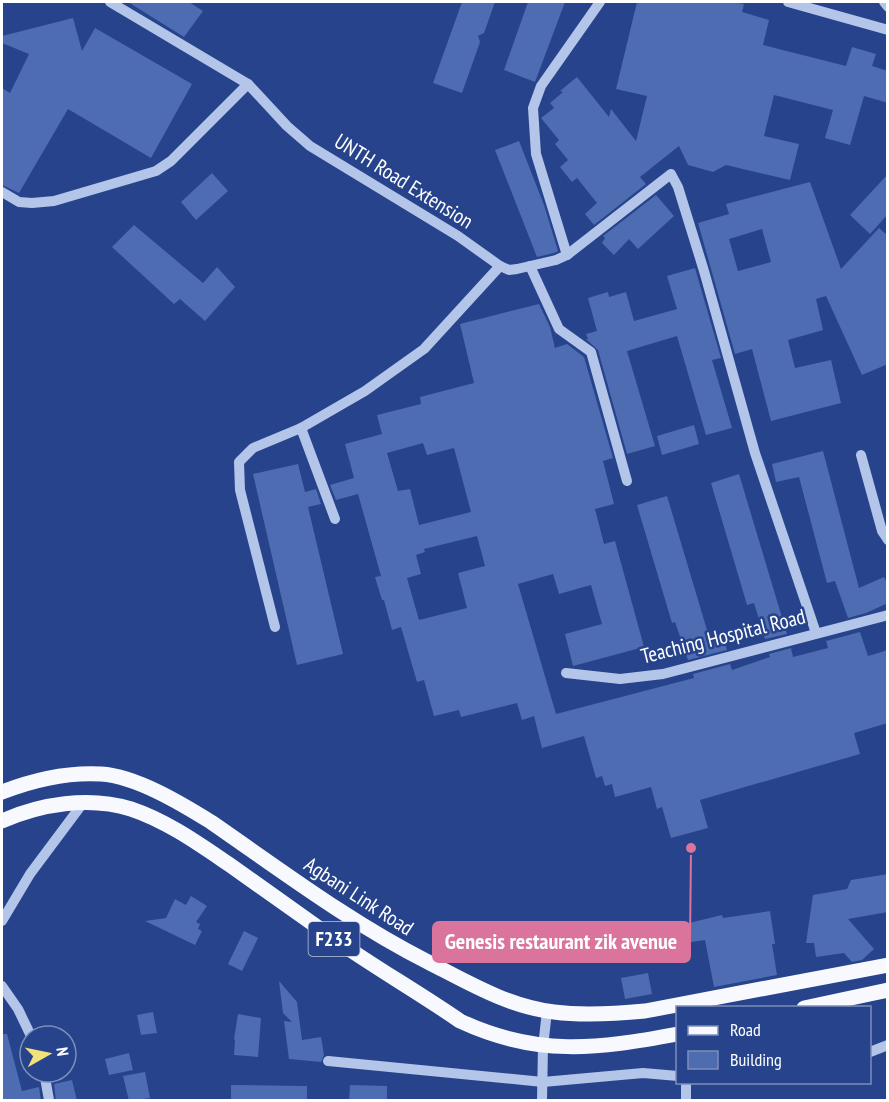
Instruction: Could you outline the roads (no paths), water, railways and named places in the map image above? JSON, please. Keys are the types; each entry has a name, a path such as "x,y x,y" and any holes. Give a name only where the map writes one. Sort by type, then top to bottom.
{"main road":[{"name":"Agbani Link Road","path":"2,792 21,785 69,775 103,774 151,789 211,822 360,925 399,949 494,997 547,1011 604,1015 645,1011 888,965"},
{"name":"F233","path":"2,821 36,808 64,803 130,809 172,828 212,852 365,961 460,1021 516,1042 543,1047 622,1044 676,1034"},
{"path":"813,1006 888,990"}],"street":[{"name":"UNTH Road Extension","path":"110,2 248,84 287,126 310,146 459,236 500,266"},
{"path":"567,255 536,154 533,108 546,77 600,2"},
{"path":"788,2 888,30"},
{"path":"884,2 888,7"},
{"path":"2,192 20,202 54,201 156,171 171,161 248,84"},
{"path":"275,627 240,490 239,462 253,448 301,428 365,391 424,349 500,266 509,270 556,260 567,255 671,174 678,187 704,271 755,453 816,633"},
{"path":"530,266 559,329 591,352 627,481"},
{"path":"301,428 335,519"},
{"path":"861,455 882,531 888,540"},
{"name":"Teaching Hospital Road","path":"566,673 620,679 663,674 888,615"},
{"path":"2,921 30,874 83,803"},
{"path":"2,986 25,1024"},
{"path":"542,1101 543,1047 547,1011"},
{"path":"871,1052 888,1045"},
{"path":"328,1061 543,1082 643,1073 676,1076"},
{"path":"46,1084 49,1101"},
{"path":"686,1084 686,1101"}],"place":[{"name":"Genesis restaurant zik avenue","path":"691,848"}]}
